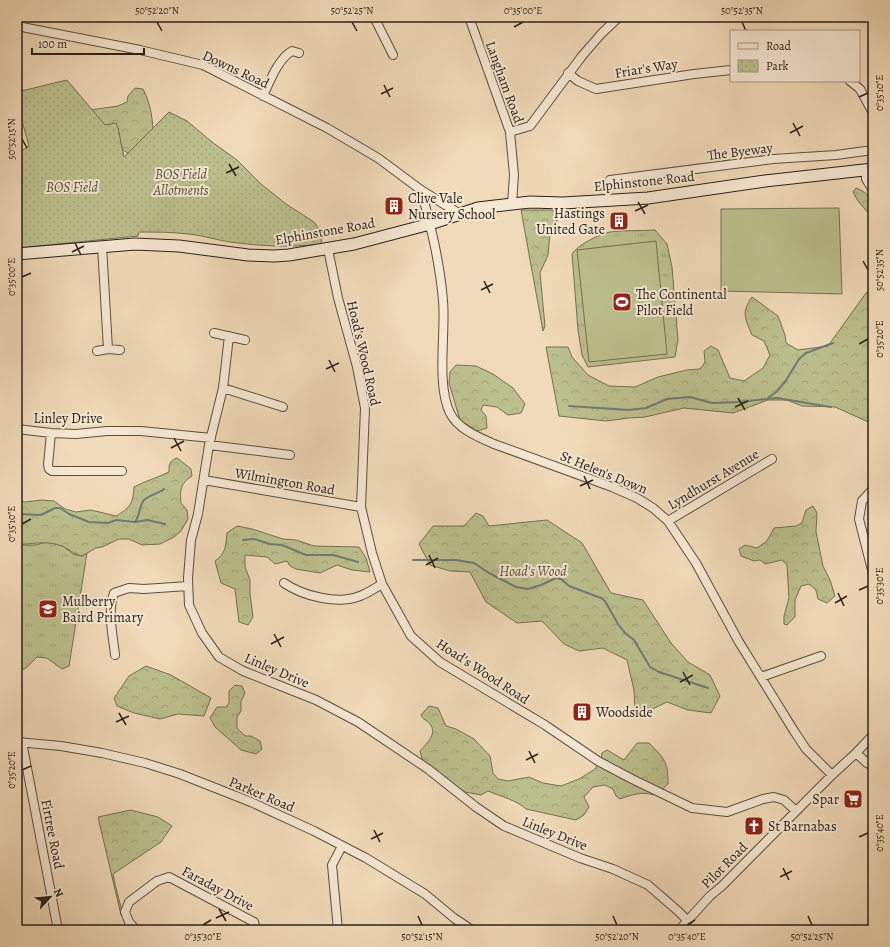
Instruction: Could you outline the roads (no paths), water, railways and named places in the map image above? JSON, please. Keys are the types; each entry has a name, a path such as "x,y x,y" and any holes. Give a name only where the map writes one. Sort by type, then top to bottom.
{"street":[{"path":"374,17 392,55"},
{"name":"Langham Road","path":"469,17 510,132 514,175 512,204"},
{"path":"510,132 530,126 568,73 616,18"},
{"name":"Downs Road","path":"17,26 140,50 203,65 327,128 378,158 421,190 460,214"},
{"path":"263,96 271,78 286,55 292,51 299,53"},
{"name":"Friar's Way","path":"568,73 578,81 596,89 730,70"},
{"path":"851,82 860,89 873,113"},
{"name":"The Byeway","path":"610,180 773,160 836,155 873,150"},
{"path":"869,169 866,179 873,190"},
{"name":"Elphinstone Road","path":"17,254 102,246 159,244 248,256 274,256 328,249 430,224 478,208 530,202 563,203 648,198 765,181 869,169"},
{"path":"421,190 430,224"},
{"name":"St Helen's Down","path":"430,224 440,270 444,302 443,369 446,398 450,413 459,424 475,436 612,487 637,498 653,508 668,521 696,563 739,642 794,731 806,749 832,774"},
{"path":"102,246 108,349"},
{"name":"Hoad's Wood Road","path":"328,249 338,298 365,408 361,507 372,553 382,584 411,636 440,662 545,725 598,761 692,808 727,812 763,799 774,797 784,800 796,811"},
{"path":"214,333 246,340"},
{"path":"229,336 223,388 210,442 290,455"},
{"path":"97,351 108,349 120,350"},
{"path":"223,388 284,407"},
{"name":"Linley Drive","path":"17,429 76,434 107,431 141,431 210,442 198,514 191,540 188,586 189,605 192,612 202,633 219,657 243,671 316,700 358,722 428,769 476,807 504,826 580,858 613,869 648,885 687,920"},
{"path":"52,433 48,465 49,469 52,471 122,471"},
{"name":"Lyndhurst Avenue","path":"668,521 772,459"},
{"name":"Wilmington Road","path":"204,480 361,507"},
{"path":"873,489 862,501 859,519 873,574"},
{"path":"284,583 295,591 339,600 360,596 382,584"},
{"path":"115,655 111,612 111,602 114,593 129,588 144,589 188,586"},
{"path":"761,677 821,656"},
{"name":"Pilot Road","path":"679,930 687,920 832,774 856,753 873,735"},
{"name":"Parker Road","path":"20,742 61,746 102,753 145,763 180,774 281,815 366,858 425,894 454,918 472,930"},
{"name":"Firtree Road","path":"20,742 58,930"},
{"path":"856,753 867,763 873,766"},
{"path":"338,930 332,865 342,846"},
{"name":"Faraday Drive","path":"136,930 129,922 125,912 129,902 157,881 169,877 254,922 256,930"}],"waterway":[{"path":"768,398 785,382 799,359 806,353 833,343"},
{"path":"569,406 629,410 646,408 667,399 690,397 712,403 777,398 831,407"},
{"path":"135,522 144,500 164,489"},
{"path":"17,514 41,515 55,508 60,508 69,514 89,522 108,523 116,520 135,522 147,520 165,524"},
{"path":"243,540 254,539 270,544 282,545 306,555 333,555 358,562"},
{"path":"413,560 456,560 474,563 489,573 516,587 528,589 556,578 561,579 569,586 601,598 605,601 618,624 625,633 634,640 650,667 659,672 708,688"}],"place":[{"name":"Clive Vale Nursery School","path":"394,206"},
{"name":"Hastings United Gate","path":"619,221"},
{"name":"The Continental Pilot Field","path":"622,302"},
{"name":"Mulberry Baird Primary","path":"48,609"},
{"name":"Woodside","path":"582,712"},
{"name":"Spar","path":"853,799"},
{"name":"St Barnabas","path":"754,826"}],"park label":[{"name":"BOS Field Allotments","path":"181,182"},
{"name":"BOS Field","path":"72,187"},
{"name":"Hoad's Wood","path":"533,571"}]}
